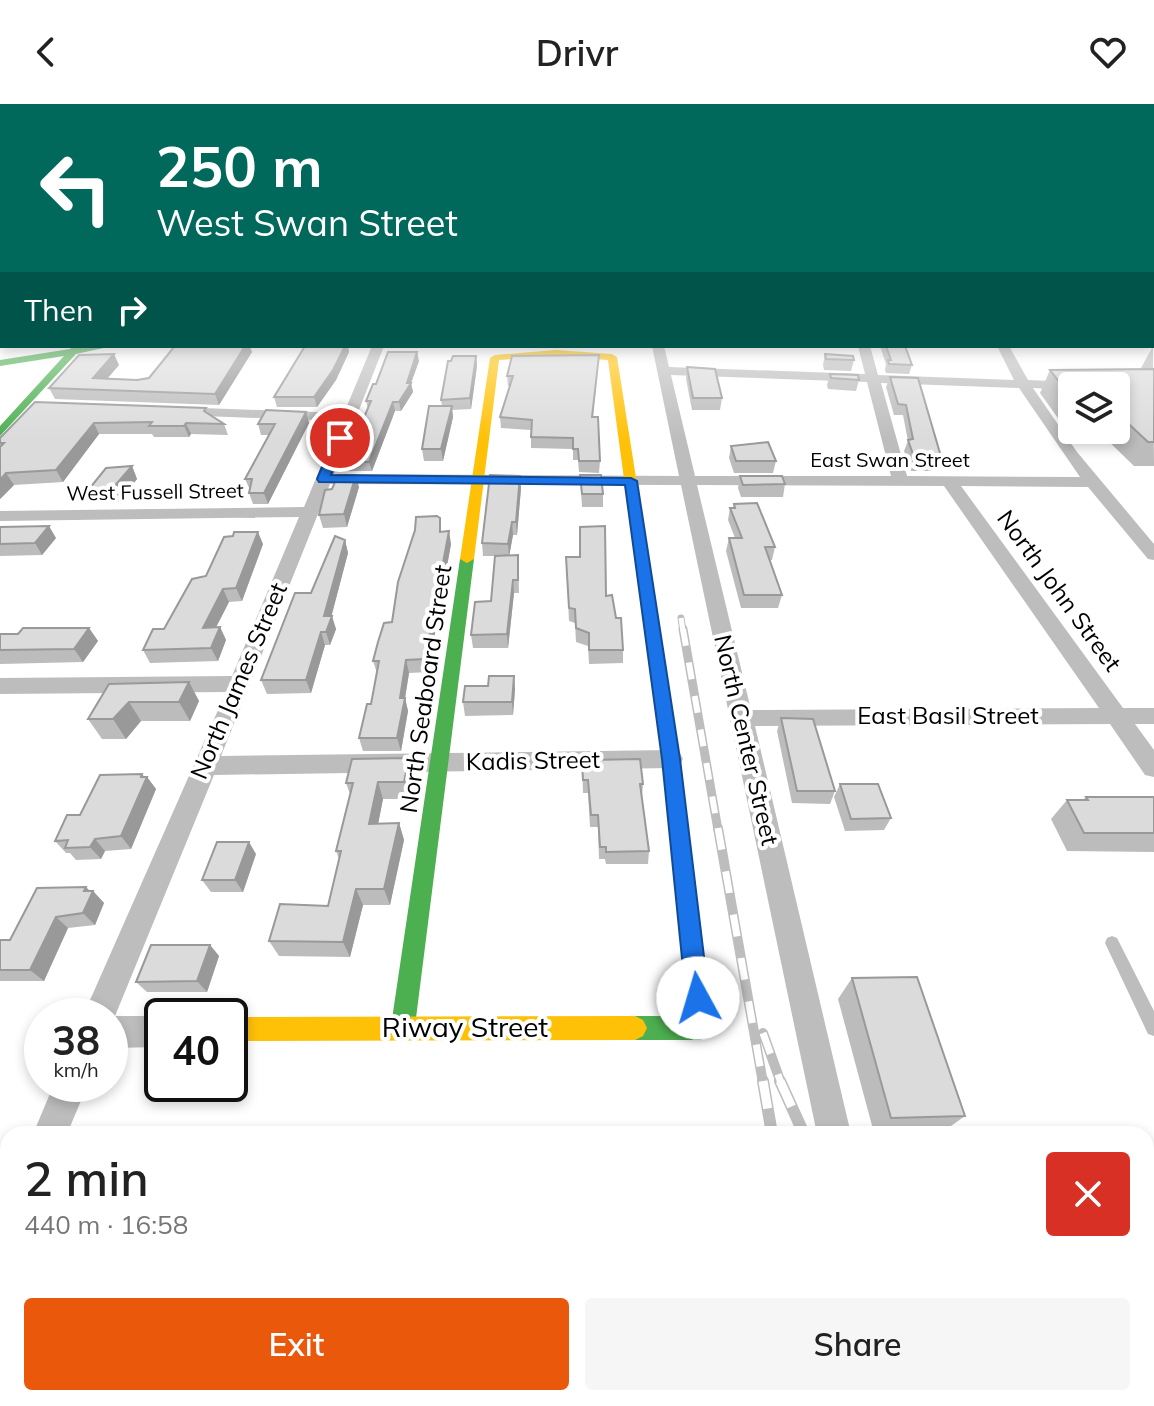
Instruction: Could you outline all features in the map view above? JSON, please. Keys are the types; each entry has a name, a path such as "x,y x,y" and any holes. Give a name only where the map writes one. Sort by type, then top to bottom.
{"main road":[{"path":"4,424 34,406 77,348"},
{"path":"0,353 84,348"},
{"path":"0,363 48,350"},
{"name":"North Seaboard Street","path":"403,1026 495,358 556,353 612,357 631,481"},
{"path":"631,481 671,759"},
{"name":"Riway Street","path":"248,1029 403,1026 701,1028 671,759"}],"street":[{"name":"North James Street","path":"106,998 240,684 377,348"},
{"name":"North Center Street","path":"658,348 832,1126"},
{"path":"865,348 901,483"},
{"path":"1004,348 1022,386 1091,482 1154,555"},
{"path":"663,371 1058,386"},
{"path":"164,410 348,417"},
{"name":"East Swan Street","path":"323,479 1091,482"},
{"name":"North John Street","path":"950,483 1154,768"},
{"name":"West Fussell Street","path":"0,516 310,512"},
{"path":"0,686 240,684"},
{"name":"East Basil Street","path":"741,718 1154,716"},
{"name":"Kadis Street","path":"203,766 671,759"},
{"path":"53,1126 63,1102"}],"lane":[{"path":"1112,943 1154,1028"}],"building":[{"path":"173,348 244,348 215,394 49,388 79,355 114,354 93,378 149,378"},
{"path":"304,348 344,348 314,397 274,397"},
{"path":"887,348 906,348 912,365 889,364 888,360 891,360"},
{"path":"388,352 417,352 407,383 411,383 399,402 393,402 369,462 345,462 371,401 366,401"},
{"path":"825,354 853,356 854,360 826,359"},
{"path":"599,355 592,417 598,417 600,461 579,461 578,449 573,449 573,438 531,437 532,420 500,417 513,376 507,376 512,356"},
{"path":"453,356 476,356 470,398 441,400 448,361"},
{"path":"687,367 715,369 722,398 693,398"},
{"path":"1154,369 1154,442 1148,442 1130,425 1130,372 1058,372 1058,380 1050,370"},
{"path":"830,374 858,375 859,380 831,378"},
{"path":"890,377 918,378 942,460 915,460 908,440 913,439 906,405 898,404"},
{"path":"35,402 206,408 204,411 224,424 149,426 152,422 94,423 56,470 6,473 0,480 0,447 4,443 0,443 0,438"},
{"path":"429,406 452,406 441,449 422,449"},
{"path":"266,410 306,412 264,493 249,493 252,479 245,479 275,424 258,424"},
{"path":"768,442 776,461 736,461 731,446"},
{"path":"132,466 112,489 89,489 106,468"},
{"path":"338,475 356,475 344,514 319,515 325,490 332,489"},
{"path":"490,475 520,476 516,522 512,522 508,544 482,543"},
{"path":"580,475 601,475 603,494 582,494"},
{"path":"740,476 782,476 785,484 743,485"},
{"path":"757,503 775,547 765,547 782,595 744,595 729,538 742,538 730,508 735,508 734,504"},
{"path":"416,517 440,518 440,532 449,531 425,659 406,660 400,698 405,698 397,738 359,738 367,704 371,704 379,661 373,661 384,623 392,622 398,582 415,530"},
{"path":"49,526 35,543 0,544 0,527"},
{"path":"605,526 606,596 612,595 616,618 621,618 623,650 589,650 589,633 576,628 575,609 569,608 566,557 580,557 580,527"},
{"path":"234,532 258,532 236,588 223,589 203,628 220,627 211,648 143,650 153,629 164,629 192,579 206,576 224,537 233,536"},
{"path":"335,536 345,540 324,616 332,616 326,632 321,632 306,680 261,680 295,593 311,593"},
{"path":"518,555 518,580 513,580 507,634 471,635 475,602 491,601 495,556"},
{"path":"23,628 89,628 74,649 0,650 0,634 18,634"},
{"path":"489,676 514,676 512,702 463,702 465,686 488,686"},
{"path":"189,682 179,702 129,702 113,719 88,719 109,684"},
{"path":"781,718 813,719 835,791 797,791"},
{"path":"409,758 404,782 378,782 369,824 399,823 384,889 356,889 343,942 269,941 280,904 328,906 341,851 336,851 353,783 346,783 352,759"},
{"path":"640,759 643,784 640,784 649,851 606,852 606,847 600,847 598,815 591,815 588,780 583,780 582,763"},
{"path":"142,774 141,777 147,777 121,836 95,839 90,847 65,848 68,840 55,841 67,815 80,815 100,775"},
{"path":"840,784 878,784 891,818 851,819"},
{"path":"1086,797 1154,797 1154,833 1084,833 1067,800 1088,800"},
{"path":"217,842 249,842 235,880 202,880"},
{"path":"86,887 84,891 93,891 83,913 56,917 30,970 0,970 0,940 10,940 37,888"},
{"path":"151,945 210,945 197,981 136,982"},
{"path":"917,977 965,1116 891,1118 852,978"}],"railway":[{"path":"681,618 683,631"},
{"path":"683,629 718,830"},
{"path":"718,828 763,1083"},
{"path":"763,1033 781,1083"},
{"path":"763,1081 771,1126"},
{"path":"780,1081 800,1126"}],"traffic: fast":[{"path":"0,433 76,348"},
{"path":"0,363 95,348"},
{"path":"403,1026 467,559"},
{"path":"635,1028 701,1028 671,759 642,561"}],"traffic: slow":[{"path":"467,559 495,358 556,353 612,357 642,561"},
{"path":"248,1029 635,1028"}],"route":[{"path":"340,438 323,479 631,481 671,759 698,998"}]}
